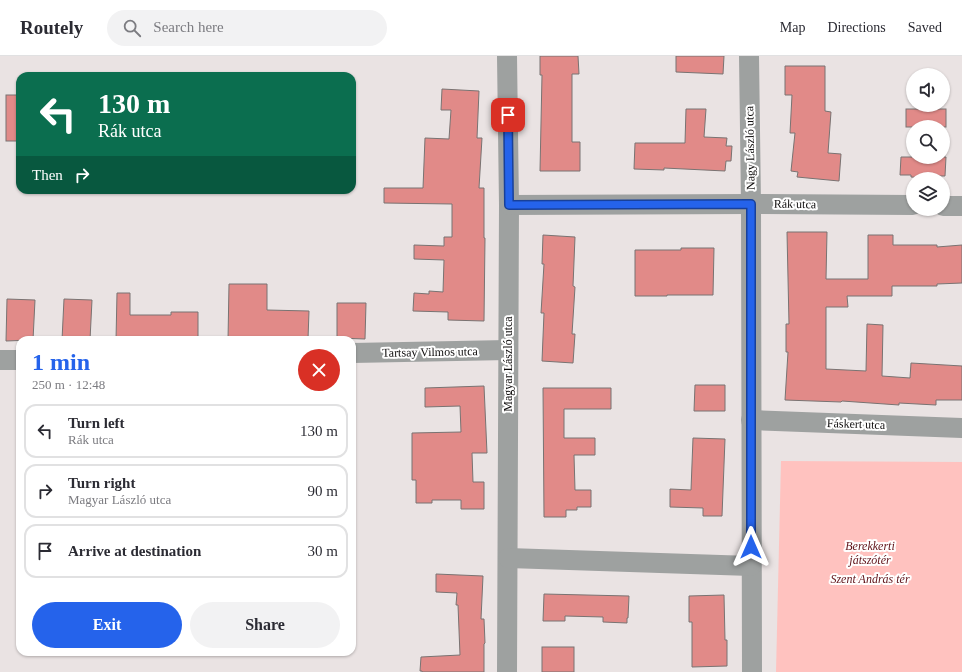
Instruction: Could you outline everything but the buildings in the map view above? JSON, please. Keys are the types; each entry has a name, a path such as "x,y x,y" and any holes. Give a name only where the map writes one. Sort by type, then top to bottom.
{"street":[{"name":"Magyar László utca","path":"507,56 509,205 508,672"},
{"name":"Nagy László utca","path":"749,56 751,204 752,672"},
{"name":"Rák utca","path":"509,205 751,204 906,206"},
{"path":"950,206 962,206"},
{"name":"Tartsay Vilmos utca","path":"356,353 508,350"},
{"path":"0,360 16,360"},
{"name":"Fáskert utca","path":"751,420 962,428"},
{"path":"508,558 751,566"}],"green space":[{"name":"Berekkerti játszótér","path":"781,461 962,462 962,672 776,672"}],"route":[{"path":"508,115 509,205 751,204 751,547"}],"park label":[{"name":"Szent András tér","path":"870,579"}]}
